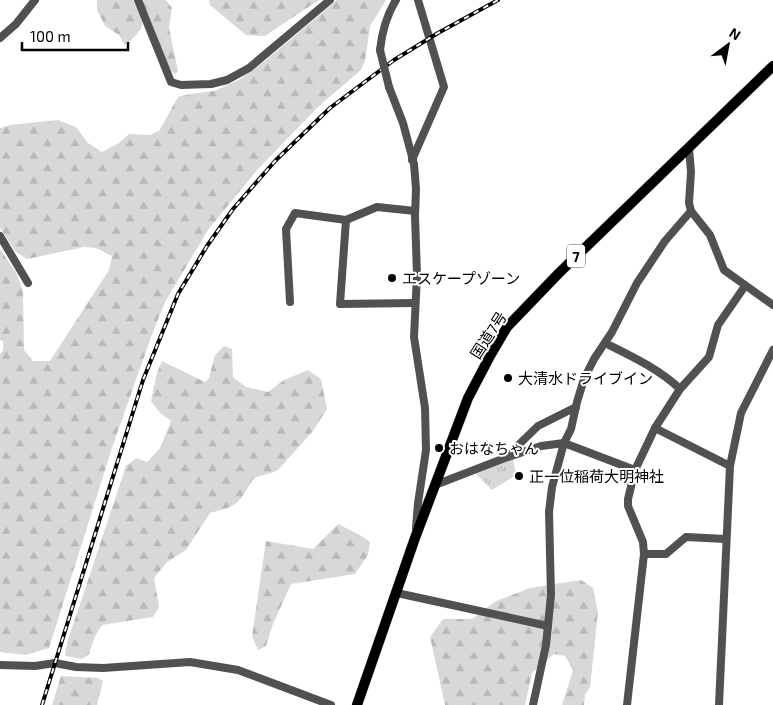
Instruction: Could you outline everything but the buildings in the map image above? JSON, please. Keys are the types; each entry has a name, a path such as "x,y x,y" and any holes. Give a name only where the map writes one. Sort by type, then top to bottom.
{"highway":[{"name":"国道7号","path":"357,705 415,538 468,398 508,327 559,273 773,66"}],"street":[{"path":"0,38 16,24 35,0"},
{"path":"138,0 171,82 181,85 210,84 227,80 248,68 330,0"},
{"path":"396,0 387,18 380,50 389,87 403,123 412,160 416,189 417,275 414,337 425,408 426,450 415,538"},
{"path":"412,160 444,87 418,0"},
{"path":"762,77 773,78"},
{"path":"689,148 691,172 689,203 691,211 710,235 724,270 773,305"},
{"path":"290,302 286,229 295,213 346,220 376,207 415,211"},
{"path":"533,705 546,645 551,595 549,512 552,486 564,443 571,429 584,379 637,283 665,241 691,211"},
{"path":"346,220 340,304 415,303"},
{"path":"0,236 28,283"},
{"path":"627,705 644,554 643,542 628,506 635,470 655,428 680,389 709,357 718,325 745,286"},
{"path":"605,343 671,380 680,389"},
{"path":"720,705 730,466 742,412 773,350"},
{"path":"505,458 538,426 576,407"},
{"path":"655,428 730,466"},
{"path":"435,485 541,446 564,443 635,470"},
{"path":"644,554 666,554 686,537 726,539"},
{"path":"397,592 548,626"},
{"path":"0,665 36,666 55,663 76,667 103,668 190,662 238,670 330,705"}],"green space":[{"path":"97,0 133,0 141,15 142,25 137,34 125,45 119,35 105,26 97,10"},
{"path":"140,0 166,0 172,8 169,28 178,71 176,74 169,70"},
{"path":"209,0 319,0 265,36 246,35 210,5"},
{"path":"337,0 386,0 370,26 365,61 361,70 319,106 257,170 208,230 165,302 151,337 111,451 49,648 26,655 0,652 0,354 3,350 3,341 0,340 0,249 16,272 23,291 24,350 33,361 50,361 109,270 112,256 96,248 84,247 27,259 16,252 0,228 0,128 10,125 58,120 76,127 88,143 102,152 119,143 129,134 150,135 159,131 178,97 214,91 239,80 265,61"},
{"path":"224,346 232,349 233,377 246,387 268,392 284,380 308,370 321,379 327,409 313,431 277,471 254,478 237,502 228,508 210,513 186,550 167,562 154,578 159,607 153,617 102,625 95,636 89,654 82,659 65,656 67,643 126,466 136,458 147,462 160,448 171,421 160,413 151,401 157,373 162,361 205,382 209,378 215,355"},
{"path":"513,459 516,475 492,490 476,474"},
{"path":"338,524 370,542 368,555 355,574 291,584 273,624 266,646 258,650 252,636 266,541 313,549"},
{"path":"581,580 593,588 598,612 590,687 585,695 584,705 562,705 573,670 565,656 554,654 532,673 525,705 445,705 430,637 443,619 472,619 496,601 530,588"},
{"path":"61,676 98,678 103,681 97,705 52,705"}],"railway":[{"path":"42,705 143,380 178,294 207,246 233,209 276,160 330,108 394,60 498,0"}],"place":[{"name":"エスケープゾーン","path":"392,278"},
{"name":"大清水ドライブイン","path":"508,378"},
{"name":"おはなちゃん","path":"439,448"},
{"name":"正一位稲荷大明神社","path":"519,476"}]}
